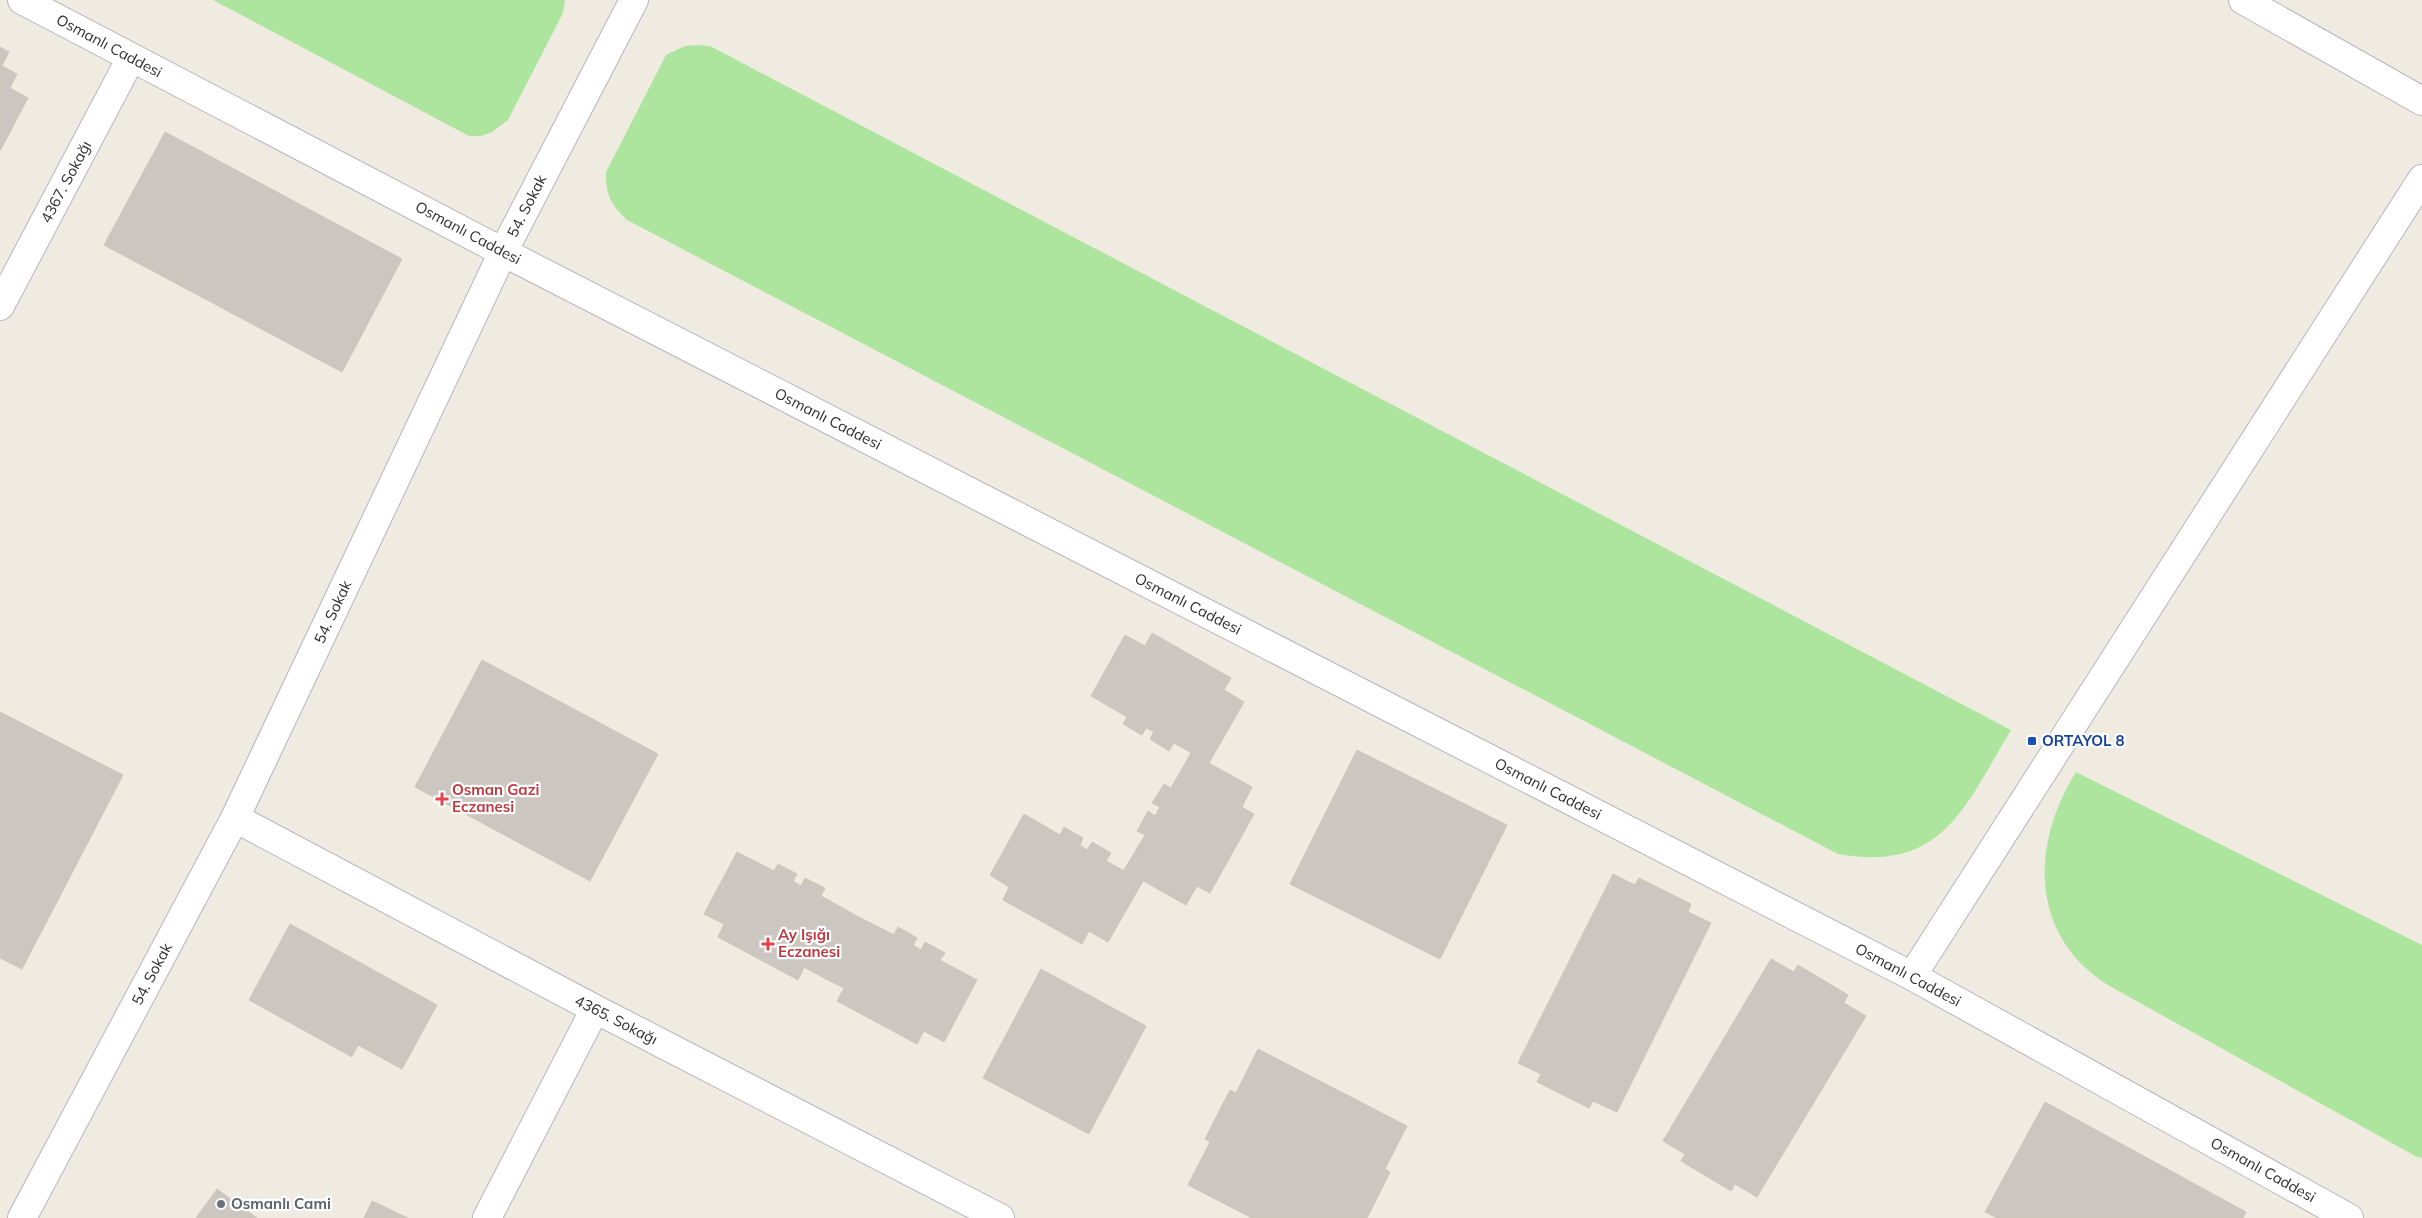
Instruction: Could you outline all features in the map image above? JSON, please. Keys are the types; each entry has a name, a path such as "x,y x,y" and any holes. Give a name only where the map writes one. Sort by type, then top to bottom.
{"street":[{"name":"Osmanlı Caddesi","path":"22,0 503,252 1912,976 2349,1218"},
{"name":"54. Sokak","path":"22,1218 235,818 503,252 634,0"},
{"path":"2243,0 2422,101"},
{"name":"4367. Sokağı","path":"0,306 132,58"},
{"path":"1912,976 2422,179"},
{"name":"4365. Sokağı","path":"235,818 595,1009 1000,1218"},
{"path":"487,1218 595,1009"}],"green space":[{"path":"213,0 565,0 563,13 508,120 492,132 481,136 469,136"},
{"path":"685,46 710,46 2011,730 1964,808 1947,828 1927,843 1903,853 1874,857 1838,854 627,220 610,199 606,172 666,55"},
{"path":"2076,772 2422,945 2422,1158 2417,1157 2113,988 2086,968 2066,945 2052,918 2046,890 2045,861 2050,831 2061,801"}],"building":[{"path":"0,47 9,52 2,66 17,74 10,88 28,98 0,151"},
{"path":"165,132 402,259 342,372 104,245"},
{"path":"1152,633 1231,678 1224,690 1244,702 1209,763 1174,743 1169,751 1150,739 1154,732 1146,728 1142,735 1123,724 1127,717 1091,696 1125,635 1145,646"},
{"path":"482,660 658,754 590,881 415,787"},
{"path":"0,712 123,775 22,969 0,958"},
{"path":"1357,750 1507,825 1440,959 1290,884"},
{"path":"1191,753 1252,787 1242,807 1254,814 1210,893 1197,886 1186,905 1124,870 1145,835 1137,831 1148,811 1155,816 1160,807 1152,803 1164,784 1171,788"},
{"path":"1024,814 1060,835 1064,827 1083,838 1080,845 1087,850 1092,842 1111,853 1106,861 1143,881 1108,942 1089,931 1082,944 1003,900 1009,887 990,875"},
{"path":"737,852 774,871 778,864 797,874 793,881 801,886 805,878 825,888 821,896 857,916 824,978 804,967 798,980 718,937 724,924 704,914"},
{"path":"1613,874 1635,885 1639,878 1691,904 1688,912 1711,923 1617,1112 1593,1101 1589,1108 1537,1082 1541,1074 1518,1063"},
{"path":"857,916 894,935 898,927 917,938 913,945 921,950 925,942 945,953 940,960 977,980 944,1042 924,1031 917,1044 837,1001 844,988 824,978"},
{"path":"290,924 437,1005 402,1069 358,1045 352,1057 249,1000"},
{"path":"1771,959 1794,972 1798,965 1848,995 1844,1003 1866,1016 1757,1197 1735,1184 1731,1191 1681,1161 1685,1154 1663,1141"},
{"path":"1041,969 1146,1026 1089,1134 983,1078"},
{"path":"1258,1049 1407,1126 1385,1169 1390,1172 1367,1218 1252,1218 1188,1185 1210,1142 1205,1139 1230,1090 1236,1093"},
{"path":"2045,1102 2246,1212 2243,1218 1997,1218 1985,1212"},
{"name":"Osmanlı Cami","path":"217,1189 257,1218 196,1218"},
{"path":"372,1201 408,1218 364,1218"}],"place":[{"name":"ORTAYOL 8","path":"2032,741"},
{"name":"Osman Gazi Eczanesi","path":"442,799"},
{"name":"Ay Işığı Eczanesi","path":"768,944"},
{"name":"Osmanlı Cami","path":"221,1204"}]}
